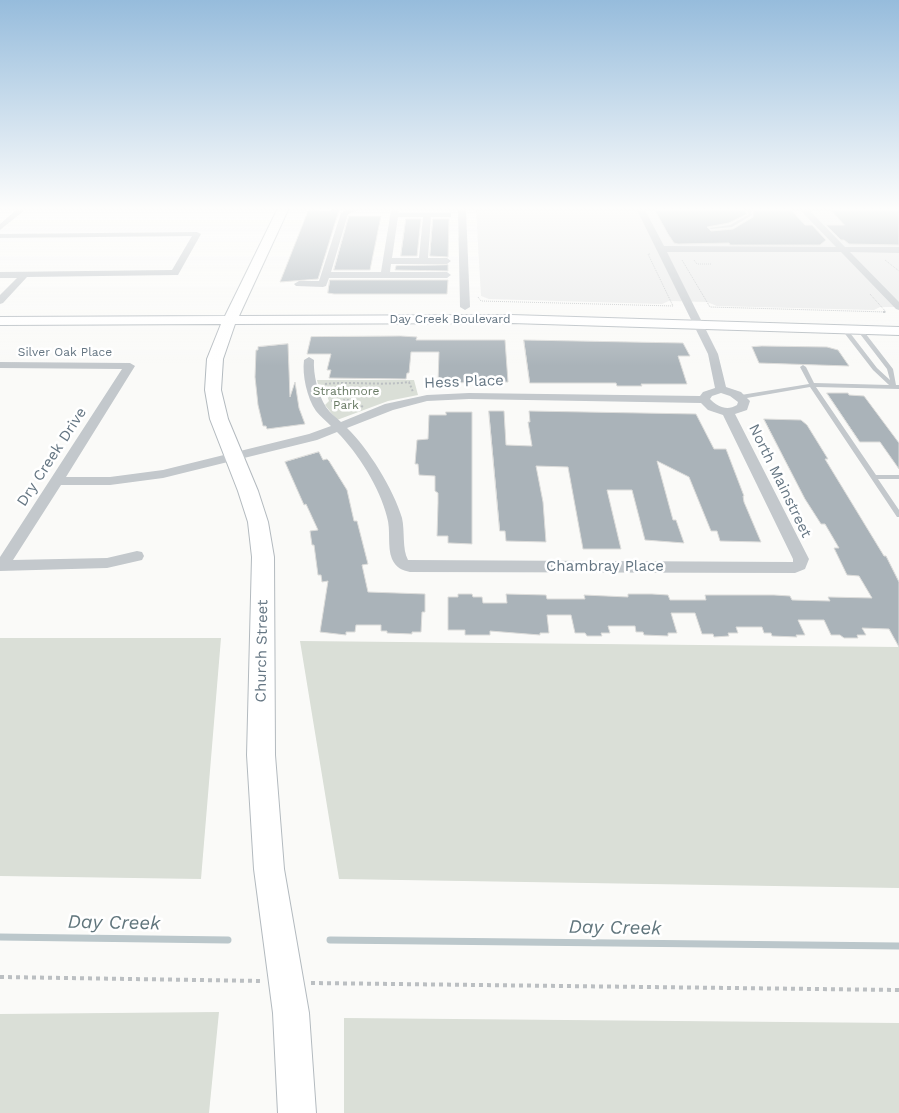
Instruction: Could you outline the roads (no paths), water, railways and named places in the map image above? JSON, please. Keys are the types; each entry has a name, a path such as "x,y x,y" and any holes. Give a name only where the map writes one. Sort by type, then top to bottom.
{"main road":[{"name":"Church Street","path":"259,262 218,348 213,380 217,410 258,522 263,557 261,755 269,869 291,1013 297,1113"},
{"name":"Day Creek Boulevard","path":"0,321 465,306 899,331"},
{"name":"Day Creek Boulevard","path":"0,310 511,319 899,318"},
{"path":"857,330 899,326"}],"street":[{"path":"0,275 175,273 181,262"},
{"path":"299,284 323,284 330,262"},
{"path":"386,274 388,262"},
{"path":"464,262 465,306"},
{"path":"668,262 697,319 716,363 720,390"},
{"path":"855,262 899,307"},
{"path":"0,301 24,275"},
{"path":"326,275 447,275"},
{"path":"309,360 309,374 319,404 329,418 340,428"},
{"name":"Silver Oak Place","path":"0,366 130,366"},
{"name":"Dry Creek Drive","path":"1,566 130,366"},
{"path":"720,390 732,392 741,397 745,404 743,408 728,412 715,409 704,400 706,394 720,390"},
{"name":"Hess Place","path":"56,481 110,481 144,477 313,437 340,428 389,407 432,398 470,396 704,400"},
{"name":"North Mainstreet","path":"728,412 801,559 800,565"},
{"name":"Chambray Place","path":"340,428 358,448 386,493 395,519 399,558 403,564 410,566 795,568 800,565"},
{"path":"1,566 107,562 137,556"}],"lane":[{"path":"857,330 866,357 875,370 896,387"},
{"path":"857,330 890,369 896,387"},
{"path":"866,357 881,357"},
{"path":"802,367 812,385 899,514"},
{"path":"741,397 812,385 896,387"},
{"path":"874,477 899,477"}],"waterway":[{"name":"Day Creek","path":"0,937 228,940"},
{"name":"Day Creek","path":"330,940 899,946"}],"park label":[{"name":"Strathmore Park","path":"346,398"}]}
